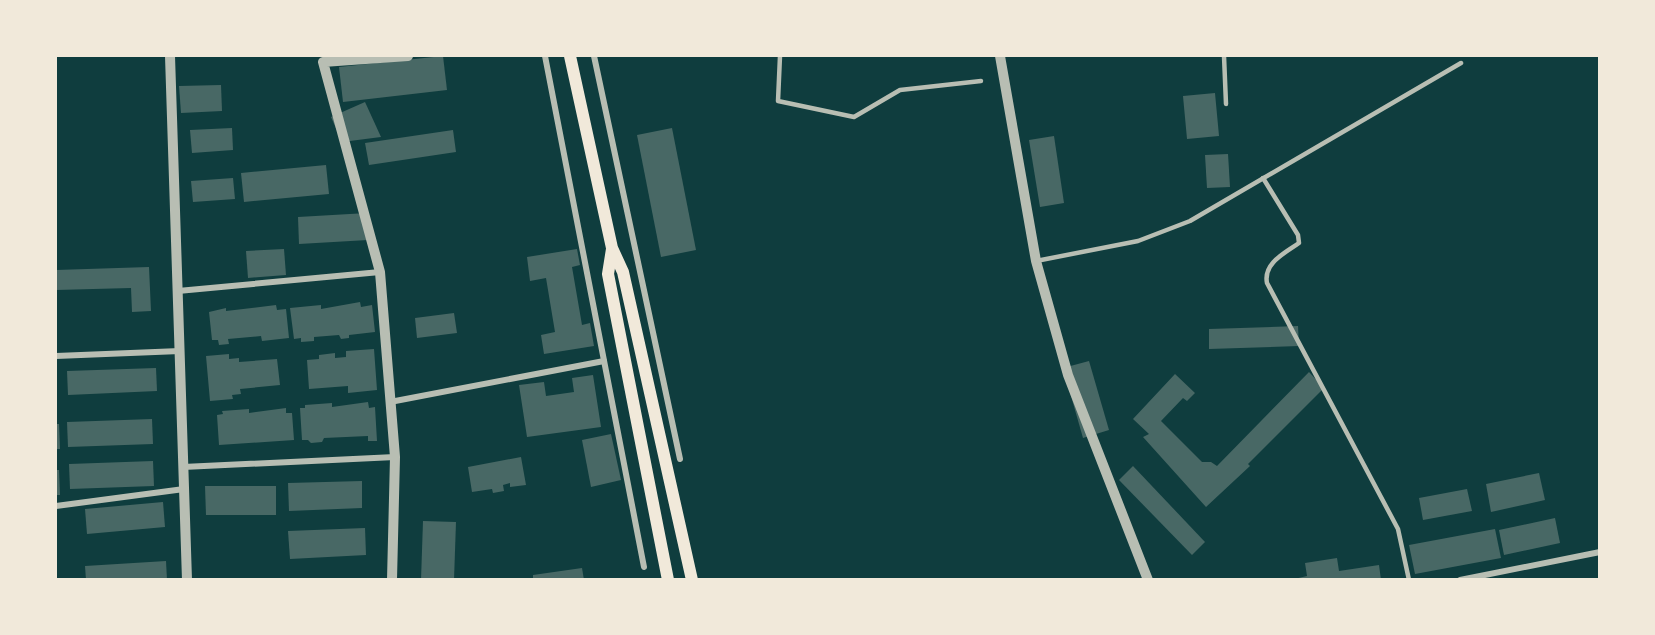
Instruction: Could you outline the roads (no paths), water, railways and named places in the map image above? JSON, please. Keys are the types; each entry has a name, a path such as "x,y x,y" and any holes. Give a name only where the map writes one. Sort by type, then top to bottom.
{"main road":[{"path":"570,56 612,248 623,272 692,579"},
{"path":"612,248 608,274 668,579"}],"street":[{"path":"170,56 187,579"},
{"path":"392,579 395,457 380,272 323,62 408,56"},
{"path":"545,56 644,567"},
{"path":"594,56 680,459"},
{"path":"999,56 1036,261 1068,375 1148,579"},
{"path":"178,291 380,272"},
{"path":"56,356 180,351"},
{"path":"390,402 604,361"},
{"path":"183,467 395,457"},
{"path":"56,506 185,489"},
{"path":"1460,579 1599,552"}],"lane":[{"path":"780,56 778,100 854,117 900,90 981,81"},
{"path":"1224,56 1226,104"},
{"path":"1036,261 1138,241 1190,221 1461,63"},
{"path":"1263,178 1298,235 1299,243 1269,266 1266,276 1268,283 1398,529 1409,579"}]}
